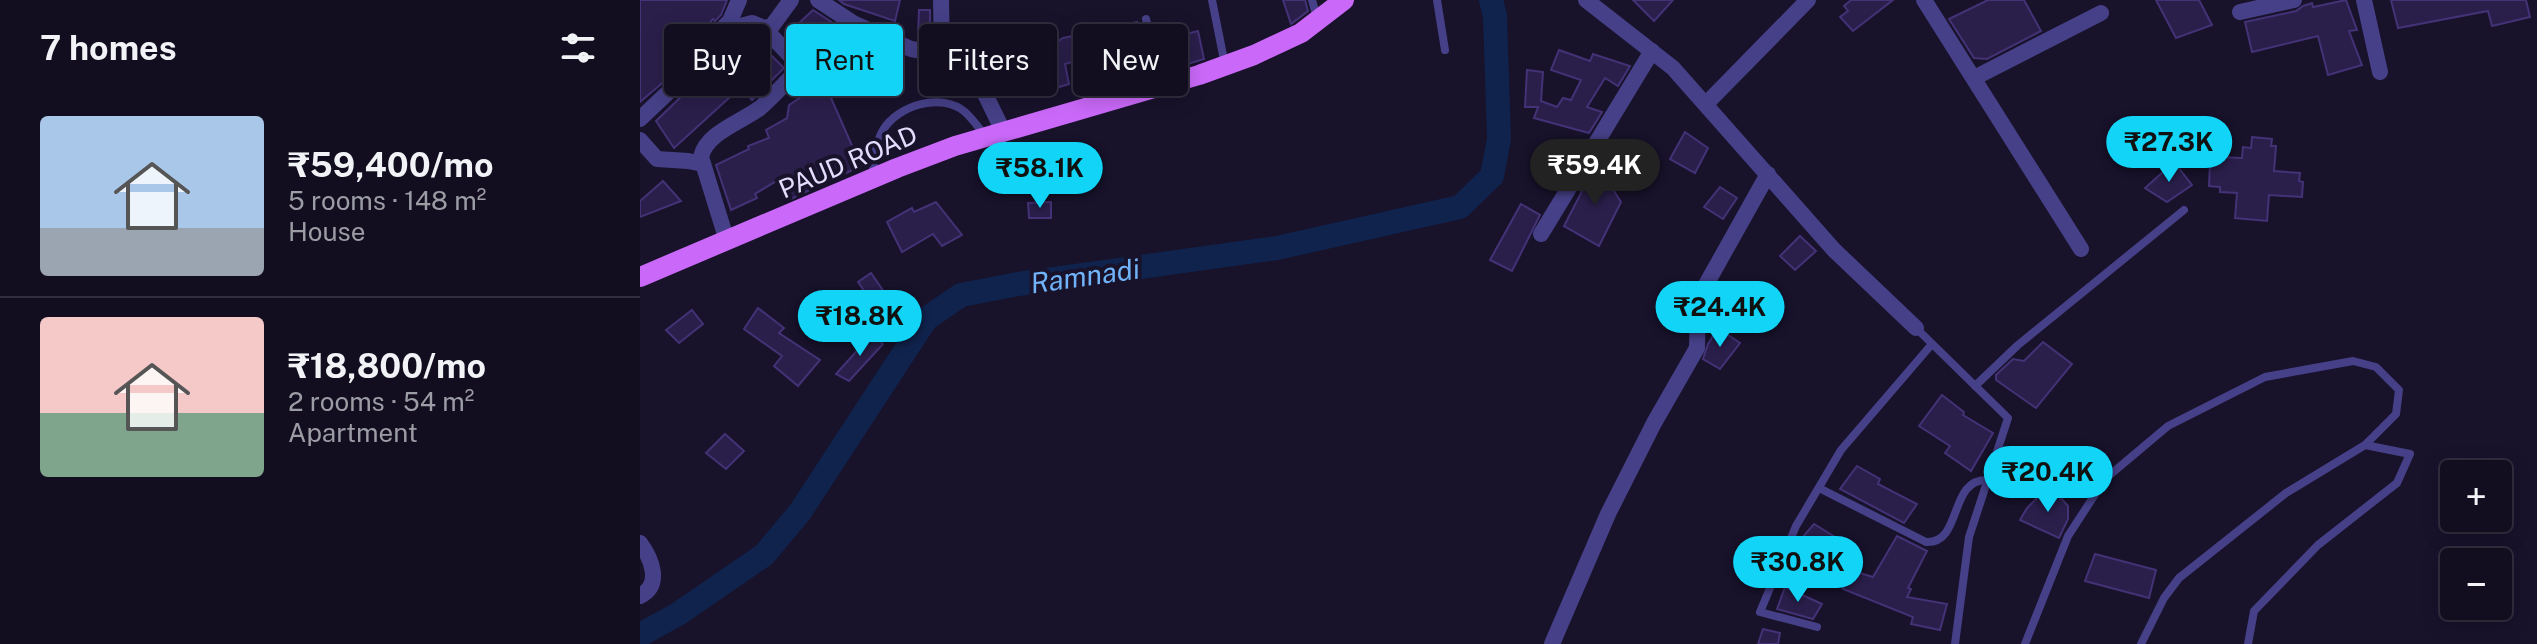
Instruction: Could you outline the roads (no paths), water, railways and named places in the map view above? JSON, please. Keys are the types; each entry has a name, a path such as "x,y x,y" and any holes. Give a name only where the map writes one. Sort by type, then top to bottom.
{"main road":[{"name":"PAUD ROAD","path":"1188,77 1289,39 1344,0"},
{"name":"PAUD ROAD","path":"640,277 955,146 1126,96"}],"street":[{"path":"640,105 675,76 730,21 739,0"},
{"path":"770,26 791,0"},
{"path":"941,0 941,24"},
{"path":"1586,0 1673,68 1834,250 1916,328"},
{"path":"1706,104 1808,0"},
{"path":"1924,0 2081,249"},
{"path":"2240,12 2294,0"},
{"path":"2364,0 2380,72"},
{"path":"824,2 853,23 919,50"},
{"path":"1974,78 2101,13"},
{"path":"727,241 701,157 702,150 763,105 797,71 798,64 794,57 770,34"},
{"path":"1541,234 1652,51"},
{"path":"640,119 664,96"},
{"path":"981,96 994,134"},
{"path":"640,140 657,159 703,164"},
{"path":"1552,644 1608,514 1654,423 1697,348 1698,304 1703,290 1768,174"},
{"path":"640,543 654,570 653,582 640,596"}],"lane":[{"path":"1212,0 1225,65"},
{"path":"1312,0 1318,21"},
{"path":"1437,0 1445,50"},
{"path":"1146,19 1147,24"},
{"path":"871,179 883,129 901,112 927,102 951,104 994,134"},
{"path":"1975,386 2018,345 2184,210"},
{"path":"1916,328 2008,418 1969,537 1955,644"},
{"path":"1817,627 1760,612 1796,526 1841,450 1932,344"},
{"path":"2025,644 2068,536 2105,479 2168,426 2265,377 2353,361 2376,367 2399,390 2396,414 2365,445 2286,493 2179,578 2164,598 2141,644"},
{"path":"2248,644 2254,611 2318,545 2397,483 2410,454 2365,445"},
{"path":"1819,488 1932,543 1945,534 1967,487 1978,479 1988,480"}],"waterway":[{"name":"Ramnadi","path":"640,635 678,614 764,555 800,512 926,319 961,295 1018,284 1277,248 1460,207 1492,176 1499,139 1495,16 1491,0"}]}
